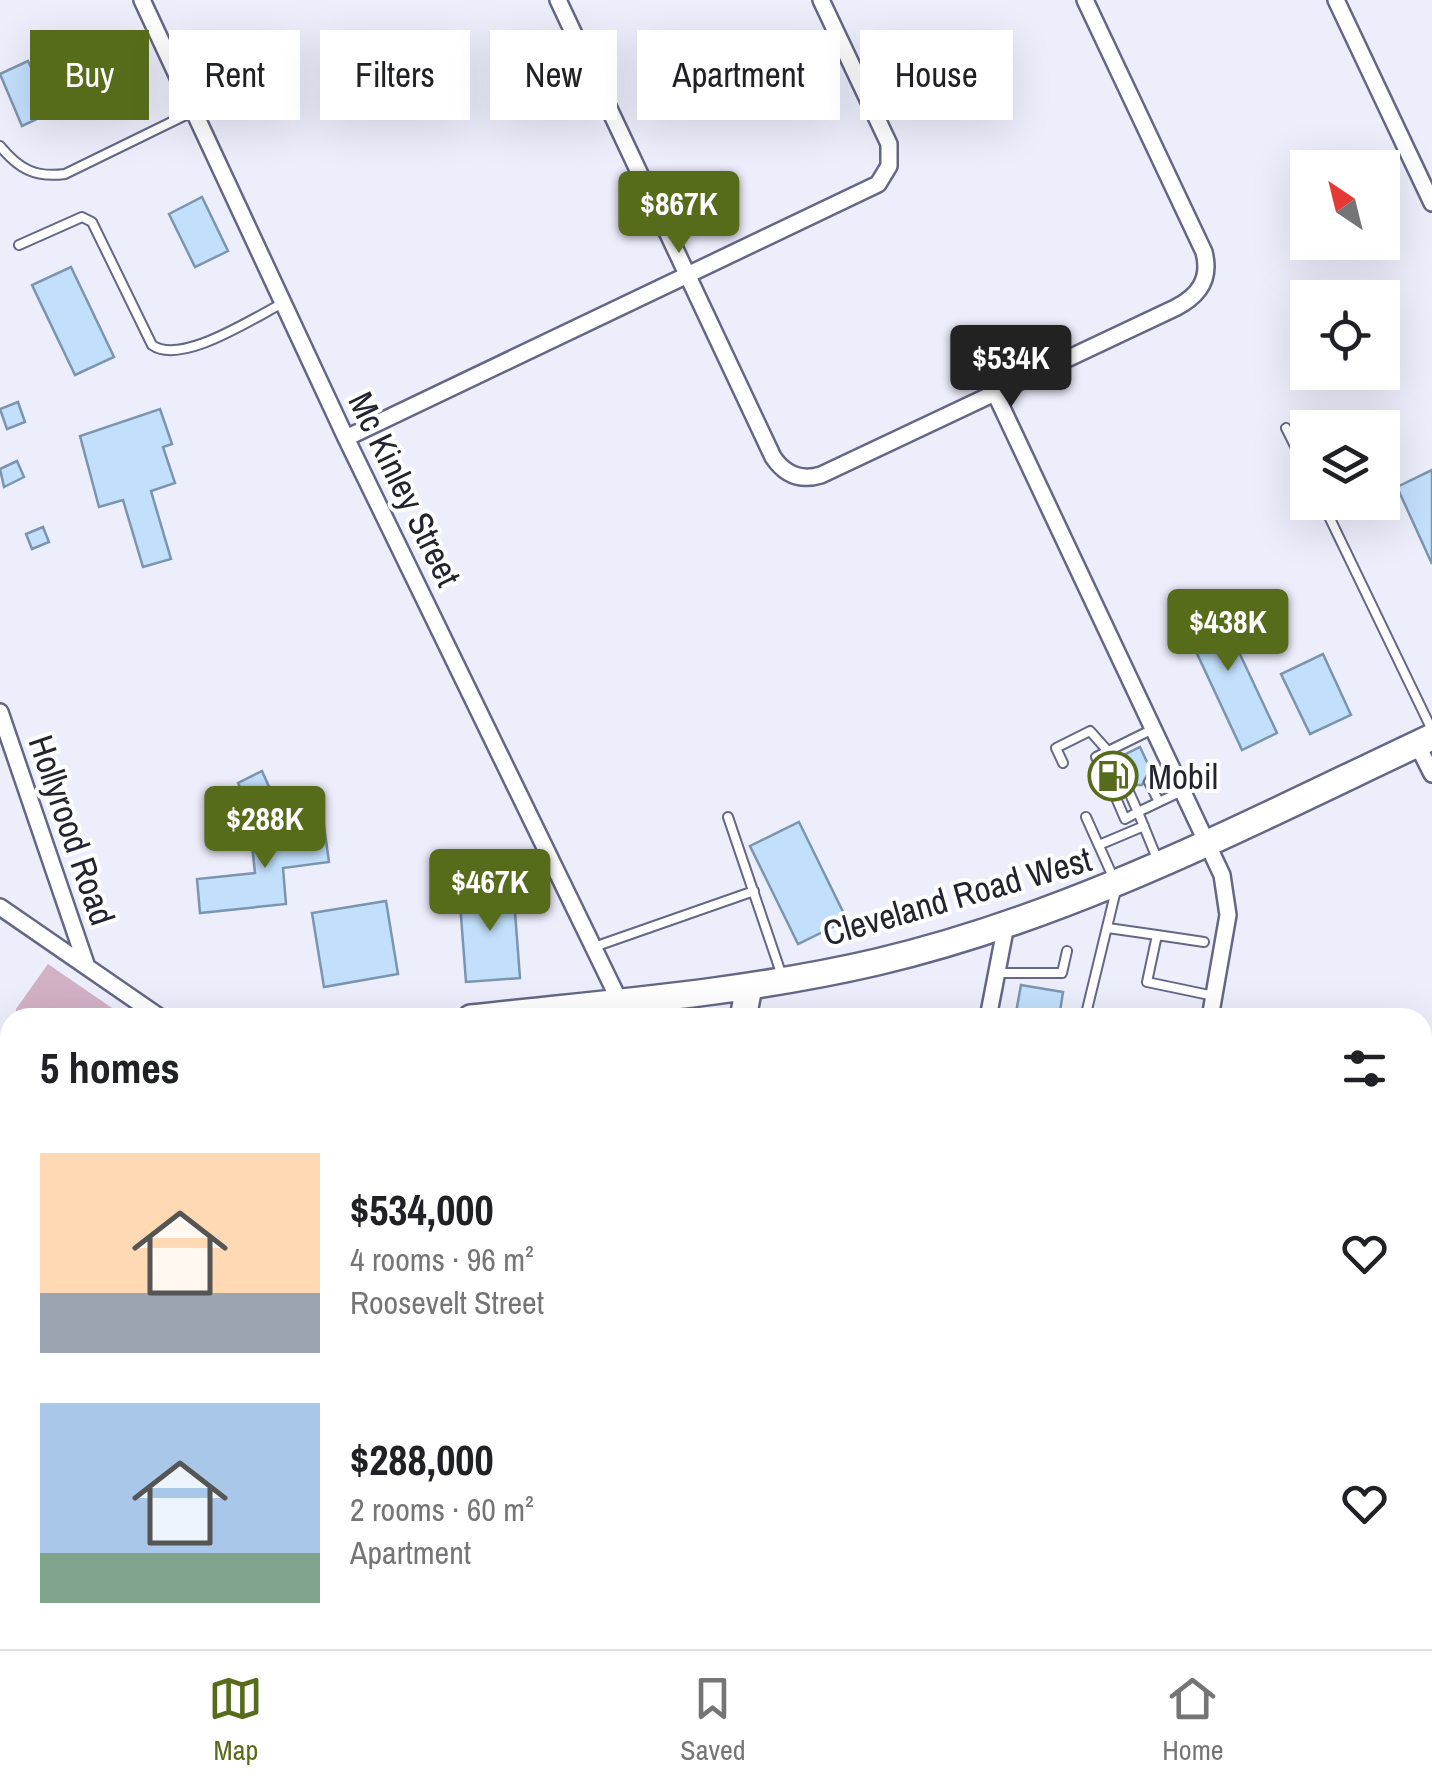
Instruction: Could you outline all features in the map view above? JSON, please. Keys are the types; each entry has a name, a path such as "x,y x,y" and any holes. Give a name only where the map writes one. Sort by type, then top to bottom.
{"main road":[{"name":"Cleveland Road West","path":"630,1008 878,962 1006,925 1116,886 1427,737"},
{"path":"744,1008 749,987"}],"street":[{"name":"Mc Kinley Street","path":"142,0 169,58"},
{"path":"558,0 773,457 792,475 822,474 1184,304 1204,284 1204,252 1085,0"},
{"path":"346,438 864,192 888,171 889,144 822,0"},
{"path":"1336,0 1432,203"},
{"name":"Mc Kinley Street","path":"198,120 346,438 594,947 618,1008"},
{"path":"995,393 1222,875 1228,905 1212,1008"},
{"name":"Hollyrood Road","path":"0,712 88,967"},
{"path":"1427,737 1432,774"},
{"path":"0,907 147,1008"},
{"path":"990,1008 1006,925"}],"lane":[{"path":"0,146 26,172 44,177 65,174 176,120"},
{"path":"19,245 61,223 82,217 92,222 152,345 159,350 185,351 284,303"},
{"path":"1286,428 1290,436"},
{"path":"1330,520 1427,737"},
{"path":"1100,766 1096,757 1154,728"},
{"path":"1063,763 1056,748 1090,731 1114,759"},
{"path":"1129,741 1133,750"},
{"path":"1150,782 1159,802"},
{"path":"1116,798 1124,819 1182,790"},
{"path":"1129,792 1160,865"},
{"path":"728,817 783,980"},
{"path":"1086,817 1116,886 1088,1008"},
{"path":"1099,845 1144,826"},
{"path":"594,947 754,890"},
{"path":"1108,928 1204,942"},
{"path":"1157,936 1147,982 1214,996"},
{"path":"997,973 1062,973 1068,951"}],"shaded area":[{"path":"48,964 112,1008 17,1008"}],"building":[{"path":"28,61 30,120 35,120 22,126 0,74"},
{"path":"202,197 228,251 195,267 169,214"},
{"path":"71,267 114,357 75,375 32,285"},
{"path":"18,402 25,422 7,429 0,409"},
{"path":"160,409 172,444 163,447 175,483 151,491 171,559 143,567 123,500 99,507 80,436"},
{"path":"17,461 24,477 4,487 0,469"},
{"path":"1432,470 1432,564 1400,494 1400,486"},
{"path":"43,527 49,542 32,549 26,534"},
{"path":"1214,599 1277,733 1242,750 1179,615"},
{"path":"1323,654 1351,715 1310,734 1281,674"},
{"path":"1140,747 1154,777 1147,775 1142,785 1127,785 1122,793 1114,791 1109,796 1098,772 1106,770 1108,762 1119,765 1122,756"},
{"path":"262,771 270,789 246,800 238,783"},
{"path":"799,822 847,920 798,944 750,846"},
{"path":"324,826 329,862 283,868 286,904 200,913 197,879 255,873 251,835"},
{"path":"513,886 520,978 466,982 459,890"},
{"path":"386,901 398,974 324,987 312,913"},
{"path":"1021,985 1063,992 1061,1008 1017,1008"}],"place":[{"name":"Mobil","path":"1113,776"}]}
